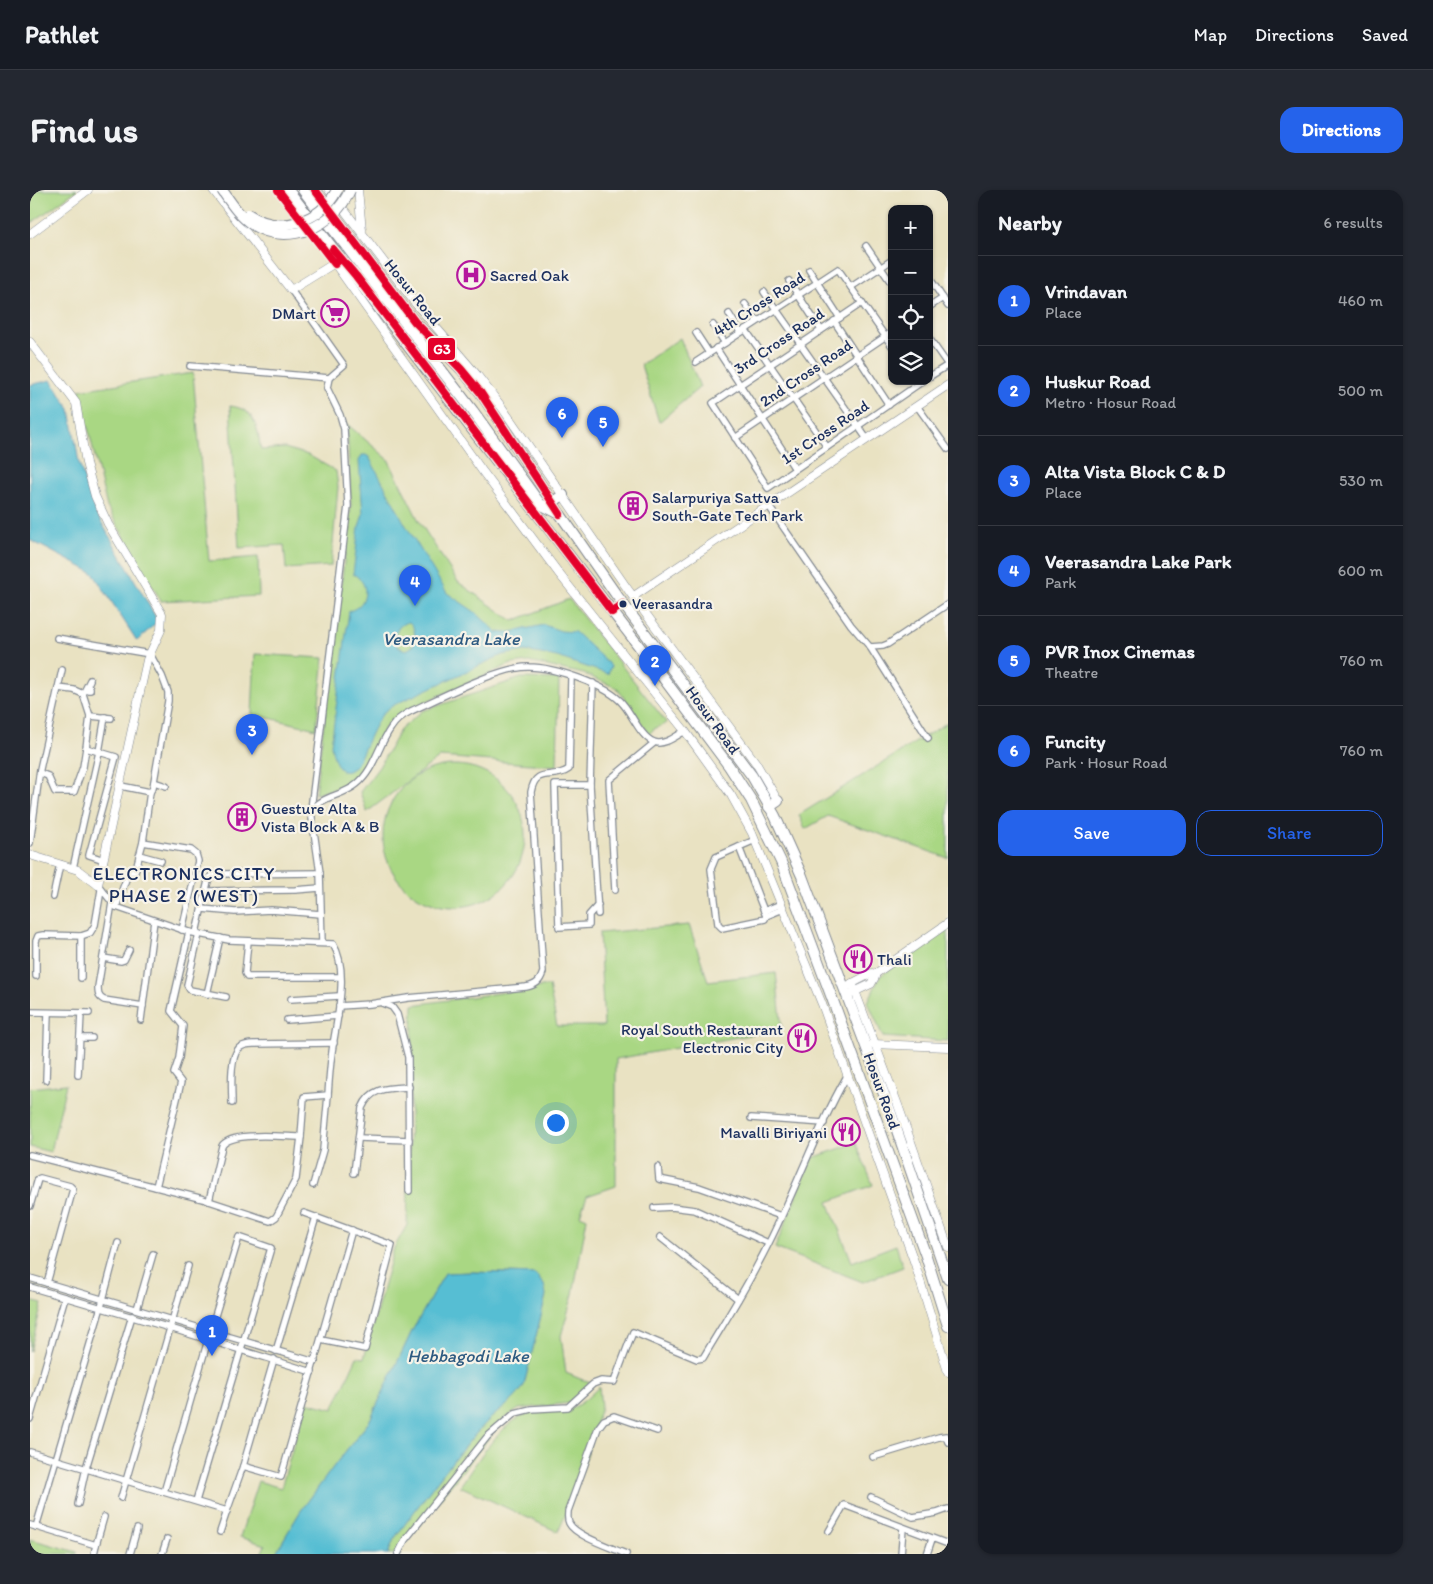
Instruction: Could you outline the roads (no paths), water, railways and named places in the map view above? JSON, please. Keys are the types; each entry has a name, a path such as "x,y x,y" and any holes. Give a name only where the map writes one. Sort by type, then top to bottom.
{"highway":[{"path":"222,190 242,216 253,225 276,233 301,233 312,229 332,216 346,200 350,190"},
{"path":"228,190 239,206 250,215 264,222 278,224 292,224 312,217 328,204 337,190"},
{"name":"Hosur Road","path":"288,190 338,262 612,612 729,766 750,800 781,862 836,1007 926,1256 948,1326"},
{"path":"303,190 473,411 540,504 560,514"},
{"name":"Hosur Road","path":"315,190 415,322 461,369 480,392 560,514 623,604 752,776 802,876 850,989 898,1118 948,1279"},
{"path":"553,502 563,496"},
{"path":"612,612 623,604"},
{"path":"769,807 778,801"}],"street":[{"path":"30,234 88,190"},
{"path":"213,190 291,290 344,365 329,378 327,388 340,415 344,429 348,506 311,811 320,873 322,943"},
{"path":"278,190 338,262 482,472 560,575 685,731 731,795 755,840 822,1004 915,1264 948,1372"},
{"path":"329,190 416,304 492,394 634,596 756,763 778,801"},
{"path":"358,190 362,232"},
{"path":"866,246 888,278"},
{"path":"291,290 338,262"},
{"path":"888,262 851,287 888,341"},
{"name":"4th Cross Road","path":"696,362 838,269 851,287"},
{"path":"809,270 857,356 889,405"},
{"path":"789,281 822,330"},
{"path":"933,283 948,306"},
{"path":"764,292 867,439"},
{"path":"933,304 943,298"},
{"name":"3rd Cross Road","path":"735,438 712,403 862,303"},
{"path":"746,304 757,321"},
{"path":"729,314 770,364 827,447"},
{"path":"713,325 725,343"},
{"path":"696,333 709,353"},
{"name":"2nd Cross Road","path":"735,438 888,335"},
{"path":"930,340 948,365 933,374"},
{"path":"30,342 76,403 86,463 95,496 108,524 162,614 161,630 150,654 104,860 93,930 81,936 38,936 36,941 36,976"},
{"path":"716,348 795,469"},
{"path":"190,366 329,378"},
{"name":"1st Cross Road","path":"735,438 768,488 915,385"},
{"path":"634,596 948,385"},
{"path":"917,406 948,449"},
{"path":"768,505 851,625 870,647 928,738"},
{"path":"870,647 888,644 948,604"},
{"path":"57,638 150,654"},
{"path":"142,1006 100,998 98,987 114,905 129,872 135,872 150,792 154,782 168,701 168,692 162,676 150,654"},
{"path":"311,811 316,804 356,785 370,768 391,727 399,718 492,676 517,668 530,667 582,678 602,686 622,702 645,737 654,742 664,743 685,731"},
{"path":"30,843 40,773 62,670"},
{"path":"339,1006 526,987 538,983 541,979 543,972 531,792 533,781 538,776 563,773 569,768 571,676"},
{"path":"40,773 48,776 55,792 74,792 83,767 86,748 90,716 83,694 90,680"},
{"path":"593,683 590,785 598,914"},
{"path":"58,688 74,690 83,694"},
{"path":"73,868 108,717 90,716"},
{"path":"615,890 609,780 654,742"},
{"path":"86,748 116,757 89,855 104,860"},
{"path":"154,782 166,786"},
{"path":"590,785 555,785 558,927 589,925 589,915 598,905"},
{"path":"121,786 150,792"},
{"path":"740,847 765,913 765,918 722,928 718,924 712,865 716,857 755,840"},
{"path":"142,842 191,850 196,854 198,861 182,930"},
{"path":"30,855 78,870 100,887 114,905 188,932 248,941 333,944 339,953 340,996 323,1150 313,1185"},
{"path":"139,855 161,861"},
{"path":"53,897 60,864"},
{"path":"226,997 190,990 187,985 209,878 217,874 320,873"},
{"path":"207,891 320,888"},
{"path":"765,913 782,907"},
{"path":"202,909 235,912 271,910 320,914"},
{"path":"141,1020 154,921"},
{"path":"850,989 871,984 875,974 948,923"},
{"path":"156,1187 181,1082 174,1072 179,1058 183,1026 171,1010 188,932"},
{"path":"81,936 81,978"},
{"path":"207,994 220,938"},
{"path":"248,941 245,973 249,978 340,977"},
{"path":"103,958 121,961 127,957 129,950"},
{"path":"291,999 340,996"},
{"path":"382,1002 398,1014 408,1056 409,1191"},
{"path":"30,1012 89,1013"},
{"path":"46,1080 48,1013"},
{"path":"78,1075 81,1013"},
{"path":"287,1020 338,1016"},
{"path":"80,1038 92,1038"},
{"path":"232,1103 232,1068 239,1048 254,1044 334,1043"},
{"path":"871,1045 948,1047"},
{"path":"398,1554 405,1540 487,1437 515,1413 568,1407 593,1384 600,1381 614,1382 633,1332 697,1359 703,1358 760,1261 847,1076"},
{"path":"354,1173 362,1108 365,1100 370,1095 388,1088 409,1087"},
{"path":"30,1155 209,1201 270,1221 276,1217 296,1179 304,1097 328,1095"},
{"path":"752,1118 824,1123"},
{"path":"898,1118 948,1247"},
{"path":"209,1201 222,1146 225,1141 245,1136 301,1137"},
{"path":"359,1138 409,1140"},
{"path":"658,1167 659,1179 699,1187 781,1216"},
{"path":"30,1206 38,1179 40,1178 70,1186 73,1189 46,1283"},
{"path":"654,1208 672,1207 695,1210 768,1243"},
{"path":"304,1212 392,1245 365,1349 321,1340"},
{"path":"276,1351 316,1217"},
{"path":"243,1466 281,1477 352,1230"},
{"path":"660,1236 738,1299"},
{"path":"196,1501 271,1248 239,1237 210,1332"},
{"path":"96,1545 33,1526 56,1459 118,1243"},
{"path":"137,1309 153,1254"},
{"path":"122,1498 188,1266"},
{"path":"30,1278 315,1362"},
{"path":"30,1287 132,1316 312,1372"},
{"path":"30,1419 65,1297"},
{"path":"78,1504 86,1468 132,1316"},
{"path":"164,1492 208,1340"},
{"path":"220,1532 243,1466 274,1359"},
{"path":"626,1554 580,1533 570,1526 567,1520 568,1511 598,1428 604,1420 614,1416 657,1431"},
{"path":"873,1456 938,1437 946,1436 948,1442"},
{"path":"30,1452 227,1511"},
{"path":"871,1496 913,1517 937,1514 948,1509"},
{"path":"829,1531 844,1505 948,1544"},
{"path":"94,1554 104,1517"},
{"path":"901,1554 903,1528"},
{"path":"130,1554 137,1529"},
{"path":"162,1554 167,1539"},
{"path":"927,1554 932,1539"}],"water":[{"path":"51,380 70,409 79,463 95,511 158,621 137,641 93,573 30,540 30,385"},
{"name":"Veerasandra Lake","path":"362,455 369,457 405,524 447,593 475,612 497,632 506,633 544,625 561,631 575,632 611,666 608,674 557,657 525,651 502,655 398,703 387,710 376,724 356,764 349,770 341,770 335,761 331,745 349,611 360,604 365,594 363,583 353,574 359,527 363,514 359,461","holes":["409,622 415,633 414,640 412,647 406,650 398,647 394,639 397,630 401,626"]},
{"name":"Hebbagodi Lake","path":"445,1273 535,1274 544,1285 546,1295 524,1385 520,1391 489,1420 460,1452 394,1539 388,1554 275,1554 300,1512 369,1422 412,1331"}],"place":[{"name":"Sacred Oak","path":"471,275"},
{"name":"DMart","path":"335,313"},
{"name":"Funcity","path":"562,438"},
{"name":"PVR Inox Cinemas","path":"603,447"},
{"name":"Salarpuriya Sattva South-Gate Tech Park","path":"633,506"},
{"name":"Veerasandra","path":"623,604"},
{"name":"Veerasandra Lake Park","path":"415,606"},
{"name":"Huskur Road","path":"655,686"},
{"name":"Alta Vista Block C & D","path":"252,755"},
{"name":"Guesture Alta Vista Block A & B","path":"242,817"},
{"name":"Thali","path":"858,959"},
{"name":"Royal South Restaurant Electronic City","path":"802,1038"},
{"name":"Mavalli Biriyani","path":"846,1132"},
{"name":"Vrindavan","path":"212,1356"}],"district":[{"name":"ELECTRONICS CITY PHASE 2 (WEST)","path":"184,884"}]}
